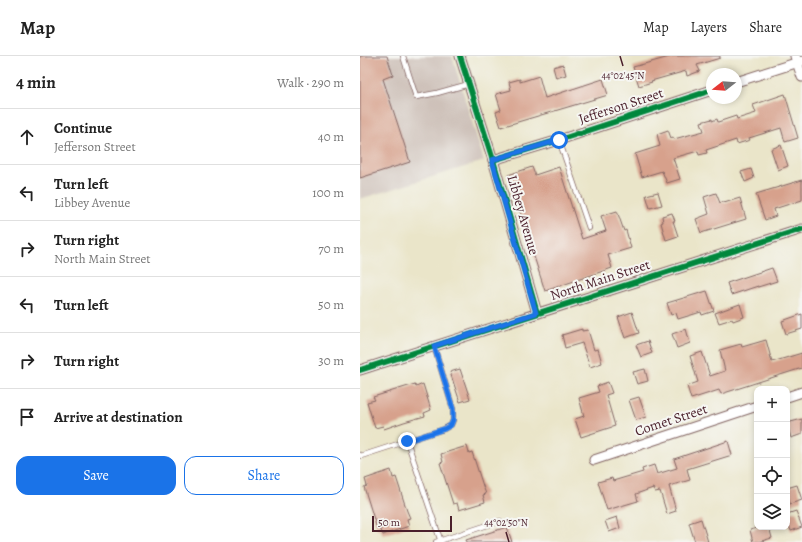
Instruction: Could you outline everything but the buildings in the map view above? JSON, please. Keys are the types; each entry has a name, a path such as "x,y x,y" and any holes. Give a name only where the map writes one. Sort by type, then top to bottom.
{"street":[{"name":"Libbey Avenue","path":"460,56 536,313"},
{"path":"742,80 798,60 802,77"},
{"name":"Jefferson Street","path":"492,160 559,140 706,92"},
{"name":"North Main Street","path":"360,370 802,229"},
{"path":"790,396 802,392"},
{"name":"Comet Street","path":"594,460 754,407"}],"lane":[{"path":"403,56 416,97 469,84"},
{"path":"559,140 589,228"},
{"path":"360,455 361,456 444,429 451,425 453,420 453,409 434,346"},
{"path":"407,441 439,541 500,521"}],"shaded area":[{"path":"360,56 452,56 484,161 360,199"}],"cycle path":[{"path":"460,56 493,160 537,313"},
{"path":"493,160 706,92"},
{"path":"360,370 802,229"}],"route":[{"path":"407,441 444,429 451,425 453,420 453,409 434,346 536,313 492,160 559,140"}]}
